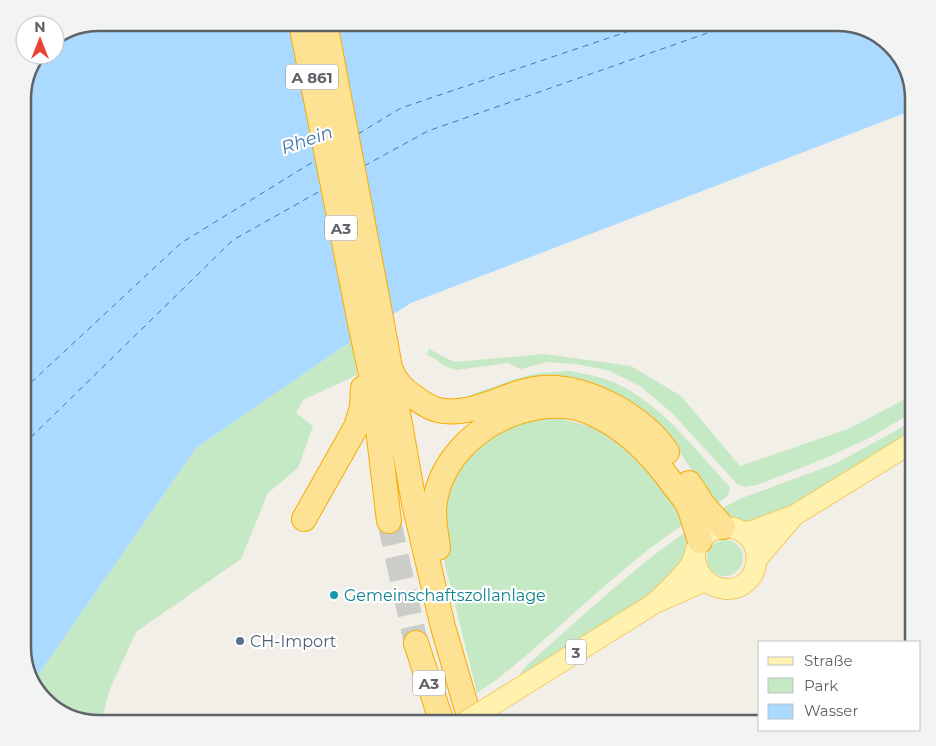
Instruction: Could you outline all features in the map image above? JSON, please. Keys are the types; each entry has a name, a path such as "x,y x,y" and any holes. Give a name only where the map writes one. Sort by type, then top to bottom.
{"highway":[{"name":"A 861","path":"303,31 322,132"},
{"name":"A 861","path":"327,31 345,124"},
{"name":"A3","path":"345,124 375,377 389,521"},
{"name":"A3","path":"322,132 360,324 414,503 443,627 469,715"},
{"path":"304,519 356,427 362,406 375,377 394,377 410,394 436,410 450,411 477,407 542,388 565,390 605,402 625,412 661,442 704,506 734,530"},
{"path":"463,692 449,622 434,527 434,508 438,490 450,463 459,450 485,427 501,418 530,409 551,406 567,407 588,412 606,420 636,442 655,460 688,505 697,550"},
{"name":"A3","path":"416,642 439,715"}],"main road":[{"path":"757,559 795,515 905,448"},
{"path":"734,530 752,540 756,549 757,559 752,575 742,585 724,589 715,587 705,581 696,567 697,550 706,534 714,529 734,530 795,515"},
{"name":"3","path":"655,603 688,568 697,550"},
{"name":"3","path":"477,715 655,603 705,581"}],"green space":[{"path":"353,340 357,375 303,400 296,413 313,426 298,468 268,493 241,559 136,632 109,691 103,715 73,710 55,698 45,688 38,676 196,448"},
{"path":"429,349 454,362 544,354 631,366 681,396 740,466 848,429 905,399 905,417 871,437 826,458 757,485 745,487 737,484 672,413 640,386 607,370 575,364 547,362 521,369 508,363 456,370 443,365 427,355"},
{"path":"571,371 601,378 624,387 658,411 688,440 729,486 728,495 715,504 678,450 658,427 448,402 425,394 446,399 465,397 515,379 539,373"},
{"path":"559,418 602,430 628,449 665,486 678,508 684,524 633,562 517,664 477,693 445,565 442,522 446,495 462,464 494,434 524,421"},
{"path":"905,425 905,437 784,511 748,524 719,510 742,498 837,463"},
{"path":"687,531 687,542 681,561 683,563 658,589 527,672 520,674 527,665 625,579"},
{"path":"725,540 732,541 738,545 742,551 742,565 738,571 732,575 725,576 718,575 712,571 708,565 707,558 708,551 712,545 718,541"}],"water":[{"name":"Rhein","path":"100,31 836,31 858,35 871,40 891,58 901,78 905,113 411,303 353,340 196,448 38,676 31,651 31,95 41,65 65,65 65,40 78,35"}],"ferry route":[{"path":"358,134 401,108 629,31"},
{"path":"364,166 428,131 713,31"},
{"path":"31,383 181,243 316,160"},
{"path":"31,437 233,240 322,190"}],"tunnel":[{"path":"389,521 416,643"}],"place":[{"name":"Gemeinschaftszollanlage","path":"334,595"},
{"name":"CH-Import","path":"240,641"}]}
